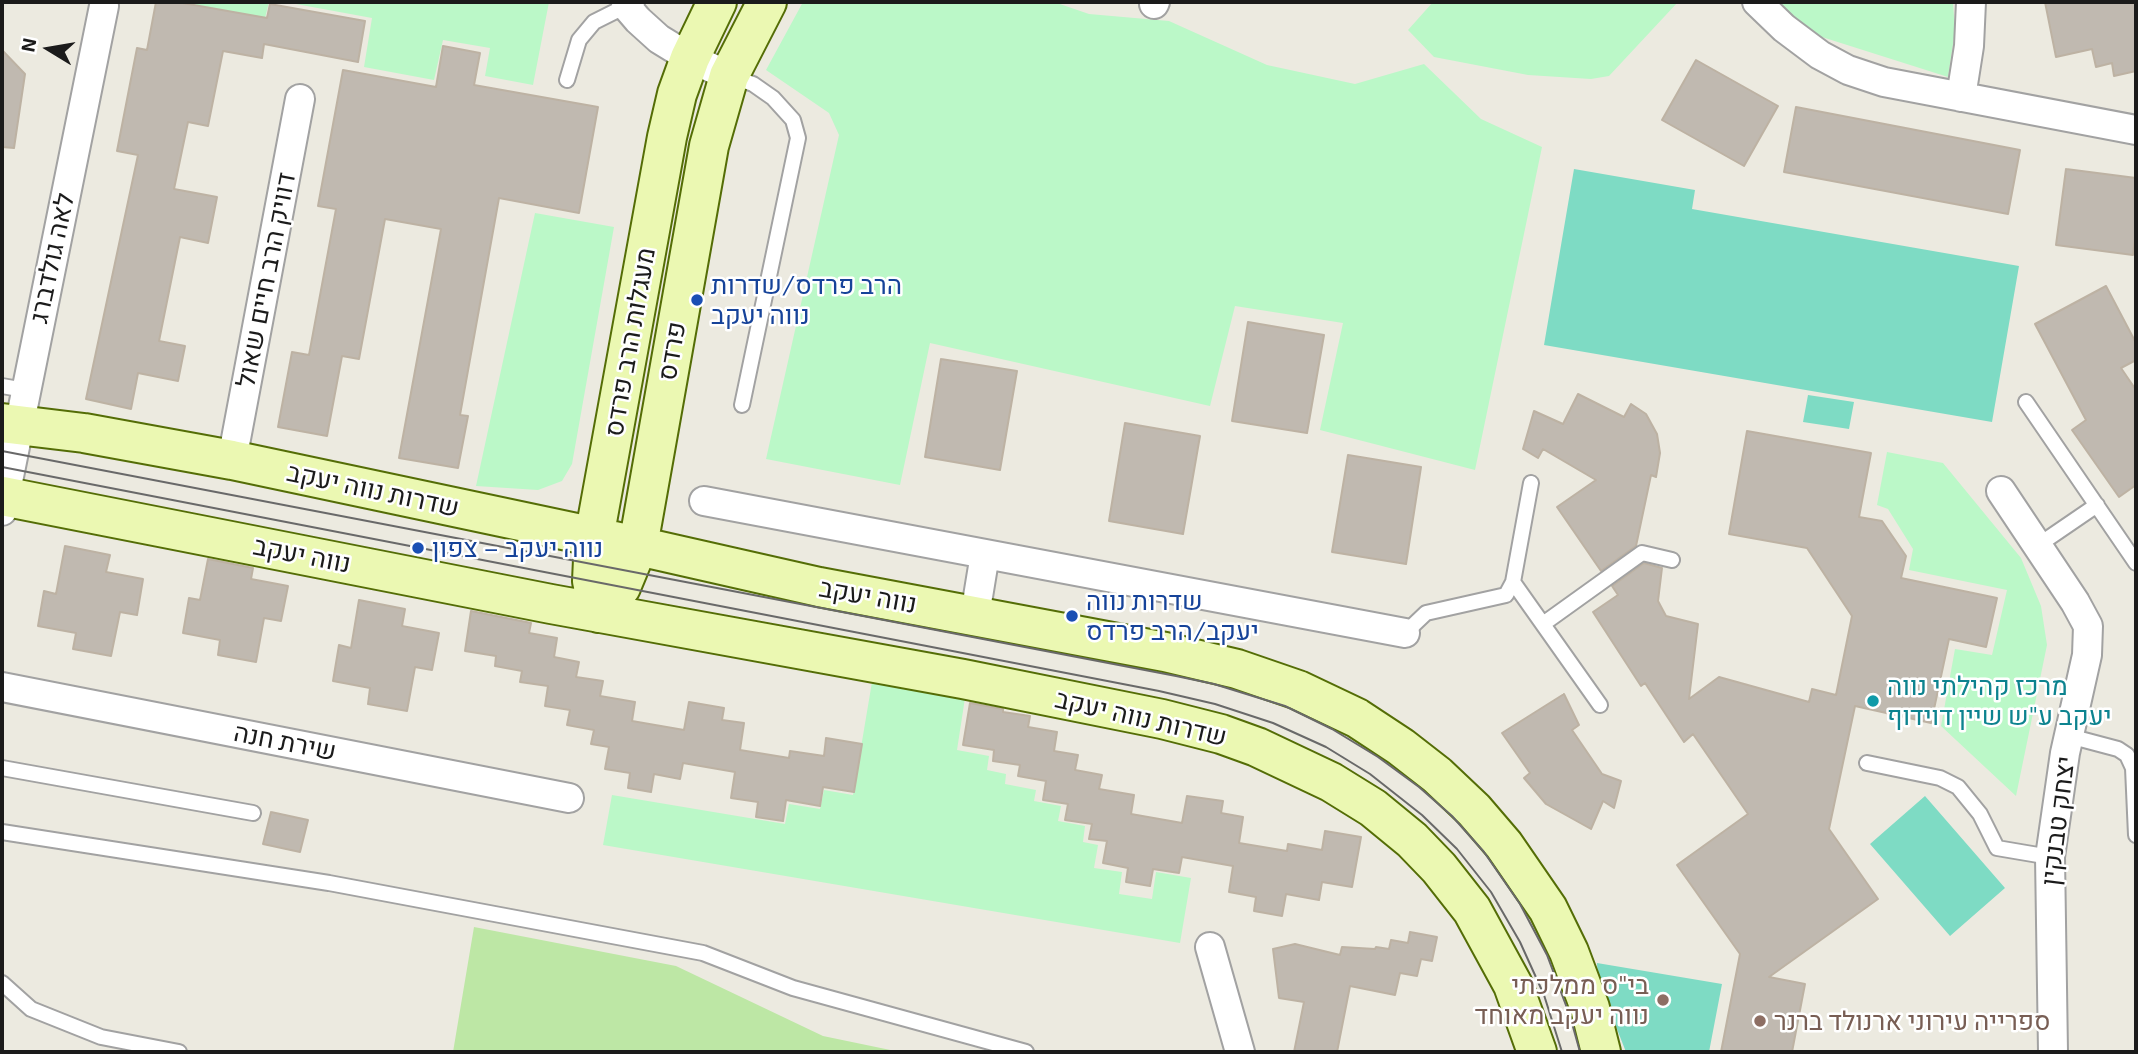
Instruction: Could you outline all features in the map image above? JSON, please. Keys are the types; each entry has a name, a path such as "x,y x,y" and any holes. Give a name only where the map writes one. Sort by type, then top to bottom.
{"street":[{"name":"מעגלות הרב פרדס","path":"599,613 592,581 594,538 667,137 677,94 690,58 717,2"},
{"path":"627,3 638,20 659,39 690,58 729,76 767,2"},
{"path":"1757,2 1811,48 1848,70 1884,82 2136,130"},
{"path":"1961,97 1969,46 1971,2"},
{"name":"לאה גולדברג","path":"3,501 12,406 103,6"},
{"name":"פרדס","path":"638,546 709,146 729,76"},
{"name":"דוויק הרב חיים שאול","path":"232,460 300,99"},
{"path":"12,406 84,433 232,460"},
{"name":"שדרות נווה יעקב","path":"232,460 638,546"},
{"name":"יצחק טבנקין","path":"2001,491 2088,626 2087,655 2069,736 2050,857 2053,1052"},
{"name":"נווה יעקב","path":"3,501 599,613"},
{"path":"704,501 1405,633"},
{"path":"599,613 621,587 638,546"},
{"name":"נווה יעקב","path":"638,546 819,587 975,615"},
{"path":"985,554 975,615 1165,652 1237,669 1298,690 1357,718 1437,775 1474,810 1504,845 1548,909 1569,952 1590,1008 1601,1052"},
{"name":"שדרות נווה יעקב","path":"599,613 1162,719 1221,733 1301,766 1373,808 1412,840 1439,868 1472,910 1493,946 1513,985 1537,1052"},
{"name":"שירת חנה","path":"2,687 569,798"},
{"path":"1210,947 1240,1052"}],"lane":[{"path":"567,80 579,40 594,22 627,3"},
{"path":"729,76 753,84 773,98 793,120 798,138 742,405"},
{"path":"2026,402 2136,563"},
{"path":"1405,633 1426,613 1506,595 1513,582 1531,483"},
{"path":"2037,546 2097,505"},
{"path":"1543,624 1642,552 1672,560"},
{"path":"1513,582 1600,705"},
{"path":"2069,736 2118,749 2127,755 2133,768 2136,835"},
{"path":"1867,763 1940,778 1958,787 1980,814 1997,848 2050,857"},
{"path":"2,768 253,813"},
{"path":"2,832 329,883 703,953 793,988 1026,1052"},
{"path":"2,984 31,1009 101,1037 179,1052"}],"green space":[{"path":"181,2 269,2 265,18"},
{"path":"285,2 549,2 533,85 485,76 490,48 443,40 434,80 364,67 372,18"},
{"path":"803,2 1054,2 1089,14 1169,21 1267,65 1355,84 1424,64 1481,119 1542,147 1475,470 1320,430 1343,323 1235,306 1210,406 930,343 900,485 766,459 839,135 829,113 766,70"},
{"path":"1433,2 1678,2 1609,76 1591,79 1528,75 1434,57 1408,30"},
{"path":"1771,2 1953,2 1955,31 1948,77 1803,31"},
{"path":"1574,169 1695,190 1692,209 2019,266 1992,422 1544,345"},
{"path":"535,213 614,227 572,464 562,481 538,490 476,486"},
{"path":"1808,395 1854,402 1849,429 1803,422"},
{"path":"1887,452 1943,463 2021,558 2041,606 2047,645 2016,796 1941,726 1955,649 1992,655 2007,590 1909,570 1913,549 1888,509 1877,505"},
{"path":"872,682 965,698 957,750 989,756 987,770 1006,774 1005,784 1036,790 1034,801 1061,806 1058,821 1085,826 1083,842 1098,845 1094,868 1122,872 1119,894 1152,899 1156,872 1191,878 1180,943 603,845 612,795 785,824 789,804 820,809 824,790 853,795"},
{"path":"1925,796 2005,888 1950,936 1870,844"},
{"path":"474,927 676,966 823,1036 900,1052 453,1052"},
{"name":"בי\"ס ממלכתי נווה יעקב מאוחד","path":"1597,963 1722,984 1709,1052 1626,1052 1598,981"}],"building":[{"path":"156,2 177,2 267,18 270,4 365,21 358,62 264,44 262,58 223,51 208,126 188,122 174,189 217,197 208,243 180,237 159,341 185,346 178,381 138,373 131,409 86,399 138,155 117,151 137,48 147,50"},
{"path":"2045,2 2136,2 2136,71 2114,76 2112,63 2096,67 2092,49 2056,57"},
{"path":"443,46 480,53 474,85 598,107 579,213 499,198 460,415 468,416 458,468 399,458 441,229 385,219 359,359 342,356 327,436 278,427 292,352 309,355 336,209 318,206 343,70 436,87"},
{"path":"2,50 25,74 14,148 2,147"},
{"path":"1696,60 1778,106 1744,166 1662,120"},
{"path":"1796,107 2020,150 2008,214 1784,172"},
{"path":"2066,169 2136,178 2133,255 2056,245"},
{"path":"2106,286 2136,343 2136,360 2121,368 2136,390 2136,485 2119,497 2072,430 2086,420 2035,324"},
{"path":"1248,322 1324,335 1307,433 1232,421"},
{"path":"941,359 1017,371 1000,470 925,457"},
{"path":"1578,394 1624,417 1631,404 1646,414 1657,434 1660,453 1656,477 1651,475 1636,546 1601,571 1557,507 1596,480 1543,449 1538,458 1523,449 1534,411 1563,424"},
{"path":"1125,423 1200,436 1183,534 1109,521"},
{"name":"מרכז קהילתי נווה יעקב ע\"ש שיין דוידוף","path":"1747,431 1871,453 1859,517 1882,521 1906,556 1901,578 1997,598 1986,647 1949,639 1931,723 1855,706 1829,829 1878,899 1769,977 1805,984 1792,1052 1721,1052 1740,954 1677,865 1748,814 1693,734 1684,742 1645,683 1641,686 1593,612 1618,595 1612,586 1644,563 1662,568 1658,601 1666,616 1698,624 1689,699 1719,677 1809,702 1812,689 1836,695 1852,616 1807,548 1729,534"},
{"path":"1348,455 1421,467 1406,564 1332,552"},
{"path":"65,546 110,555 106,572 143,579 137,615 120,612 111,656 73,649 76,633 38,626 44,591 56,594"},
{"path":"208,559 253,568 251,579 288,586 281,621 264,618 256,662 218,655 220,640 183,633 189,598 200,600"},
{"path":"359,600 405,609 402,626 439,633 432,670 415,667 407,711 368,704 370,688 333,681 339,645 351,648"},
{"path":"471,611 531,623 529,633 557,638 554,657 579,662 576,677 603,681 600,696 635,702 632,721 684,730 689,702 724,708 722,720 744,723 740,750 789,758 790,751 824,756 826,738 862,744 854,792 823,787 820,806 786,800 783,821 756,817 758,802 731,798 735,772 683,763 680,779 654,774 651,792 628,788 630,773 605,769 609,747 591,744 594,730 567,725 570,710 545,706 548,686 520,682 522,671 495,666 496,656 465,651"},
{"path":"1564,694 1579,725 1572,730 1602,774 1621,781 1614,808 1603,801 1591,829 1546,804 1524,778 1530,773 1502,733"},
{"path":"970,703 1030,716 1028,727 1057,732 1054,751 1078,755 1075,770 1102,775 1099,789 1134,795 1131,814 1182,823 1187,796 1223,801 1221,813 1243,817 1239,843 1287,851 1288,844 1322,850 1325,831 1361,837 1352,887 1322,882 1319,900 1286,894 1282,916 1254,911 1256,897 1229,892 1233,866 1182,857 1179,873 1153,869 1150,886 1126,882 1128,868 1103,863 1107,841 1089,839 1092,824 1065,820 1068,804 1043,800 1046,781 1018,776 1020,765 993,761 994,750 963,745"},
{"path":"271,812 308,820 300,852 263,844"},
{"path":"1410,932 1437,937 1432,961 1421,959 1417,976 1400,973 1395,995 1350,986 1337,1052 1294,1052 1304,1002 1279,998 1273,949 1295,944 1340,955 1342,947 1389,949 1391,940 1408,943"}],"tram line":[{"path":"2,451 1176,676 1214,684 1285,706 1332,729 1378,757 1419,787 1452,816 1484,852 1520,904 1547,955 1570,1016 1580,1052"},
{"path":"2,467 1159,691 1215,704 1273,723 1326,747 1370,774 1422,815 1457,849 1491,892 1520,942 1544,995 1562,1052"}],"place":[{"name":"הרב פרדס/שדרות נווה יעקב","path":"697,300"},
{"name":"נווה יעקב – צפון","path":"418,548"},
{"name":"שדרות נווה יעקב/הרב פרדס","path":"1072,616"},
{"name":"מרכז קהילתי נווה יעקב ע\"ש שיין דוידוף","path":"1873,701"},
{"name":"בי\"ס ממלכתי נווה יעקב מאוחד","path":"1663,1000"},
{"name":"ספרייה עירוני ארנולד ברנר","path":"1760,1021"}]}
